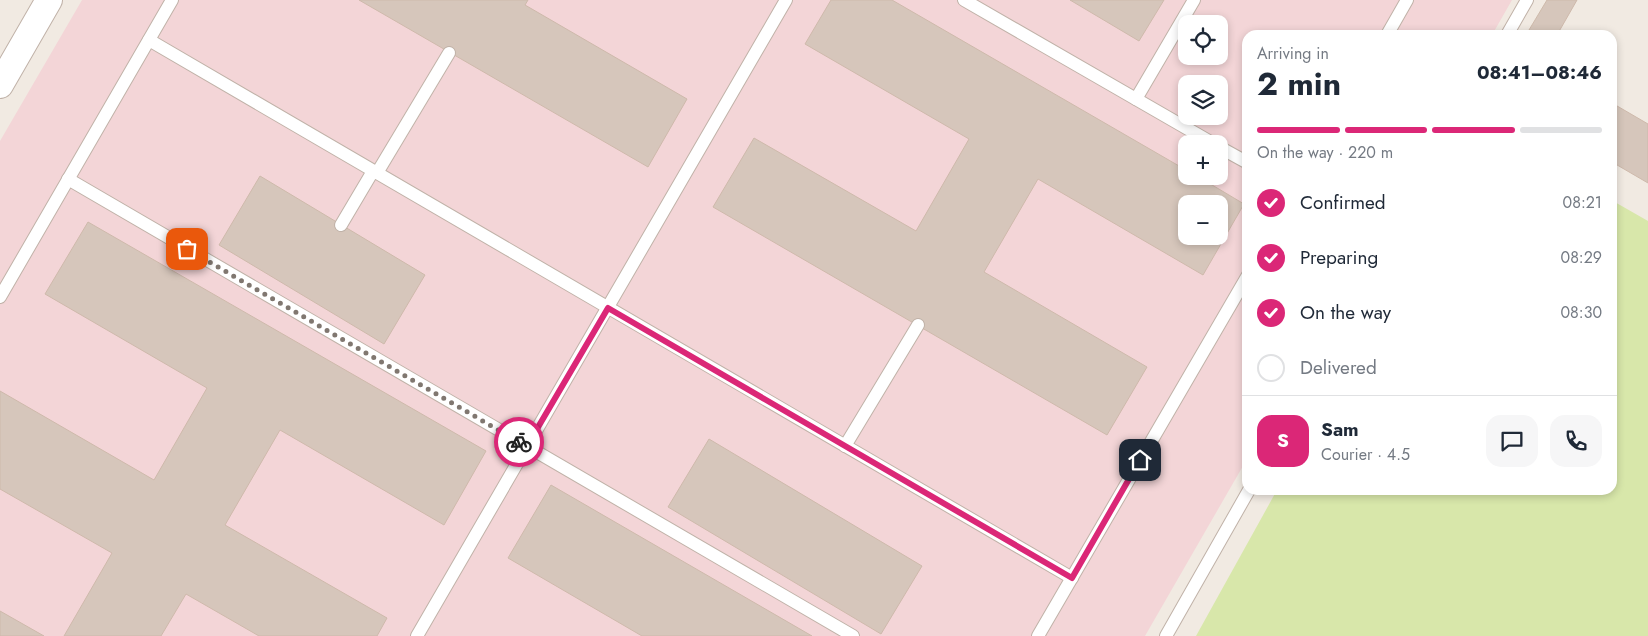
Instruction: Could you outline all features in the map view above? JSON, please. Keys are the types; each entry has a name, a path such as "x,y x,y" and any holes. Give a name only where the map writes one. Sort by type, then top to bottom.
{"street":[{"path":"0,85 49,0"}],"lane":[{"path":"0,297 172,0"},
{"path":"418,636 786,0"},
{"path":"964,0 1198,135"},
{"path":"1136,99 1194,0"},
{"path":"1390,30 1407,0"},
{"path":"1510,30 1527,0"},
{"path":"149,40 1072,578"},
{"path":"341,225 449,52"},
{"path":"1228,152 1242,160"},
{"path":"68,179 853,636"},
{"path":"1038,636 1242,286"},
{"path":"845,446 918,325"},
{"path":"1166,636 1245,495"}],"shaded area":[{"path":"82,0 1512,0 1495,30 1242,30 1242,468 1145,636 0,636 0,141"}],"green space":[{"path":"1617,203 1648,221 1648,636 1196,636 1274,495 1617,495"}],"building":[{"path":"359,0 528,0 525,5 687,99 648,167"},
{"path":"831,0 892,0 1178,165 1178,185 1212,185 1242,203 1242,207 1228,232 1228,195 1178,195 1178,245 1220,245 1203,275 1038,179 984,272 1147,367 1107,435 713,207 754,138 916,231 969,139 805,44"},
{"path":"1070,0 1164,0 1139,41"},
{"path":"1547,0 1577,0 1560,30 1529,30"},
{"path":"1617,106 1648,124 1648,183 1617,165"},
{"path":"260,176 425,275 384,344 219,245"},
{"path":"88,222 486,451 444,525 280,430 225,525 387,618 377,636 259,636 186,594 161,636 64,636 112,553 0,489 0,391 154,480 207,388 45,294"},
{"path":"709,439 922,566 881,634 668,507"},
{"path":"551,485 812,636 642,636 508,558"},
{"path":"0,611 44,636 0,636"}],"way so far":[{"path":"187,249 519,442"}],"route":[{"path":"519,442 527,446 608,308 1072,578 1140,460"}]}
